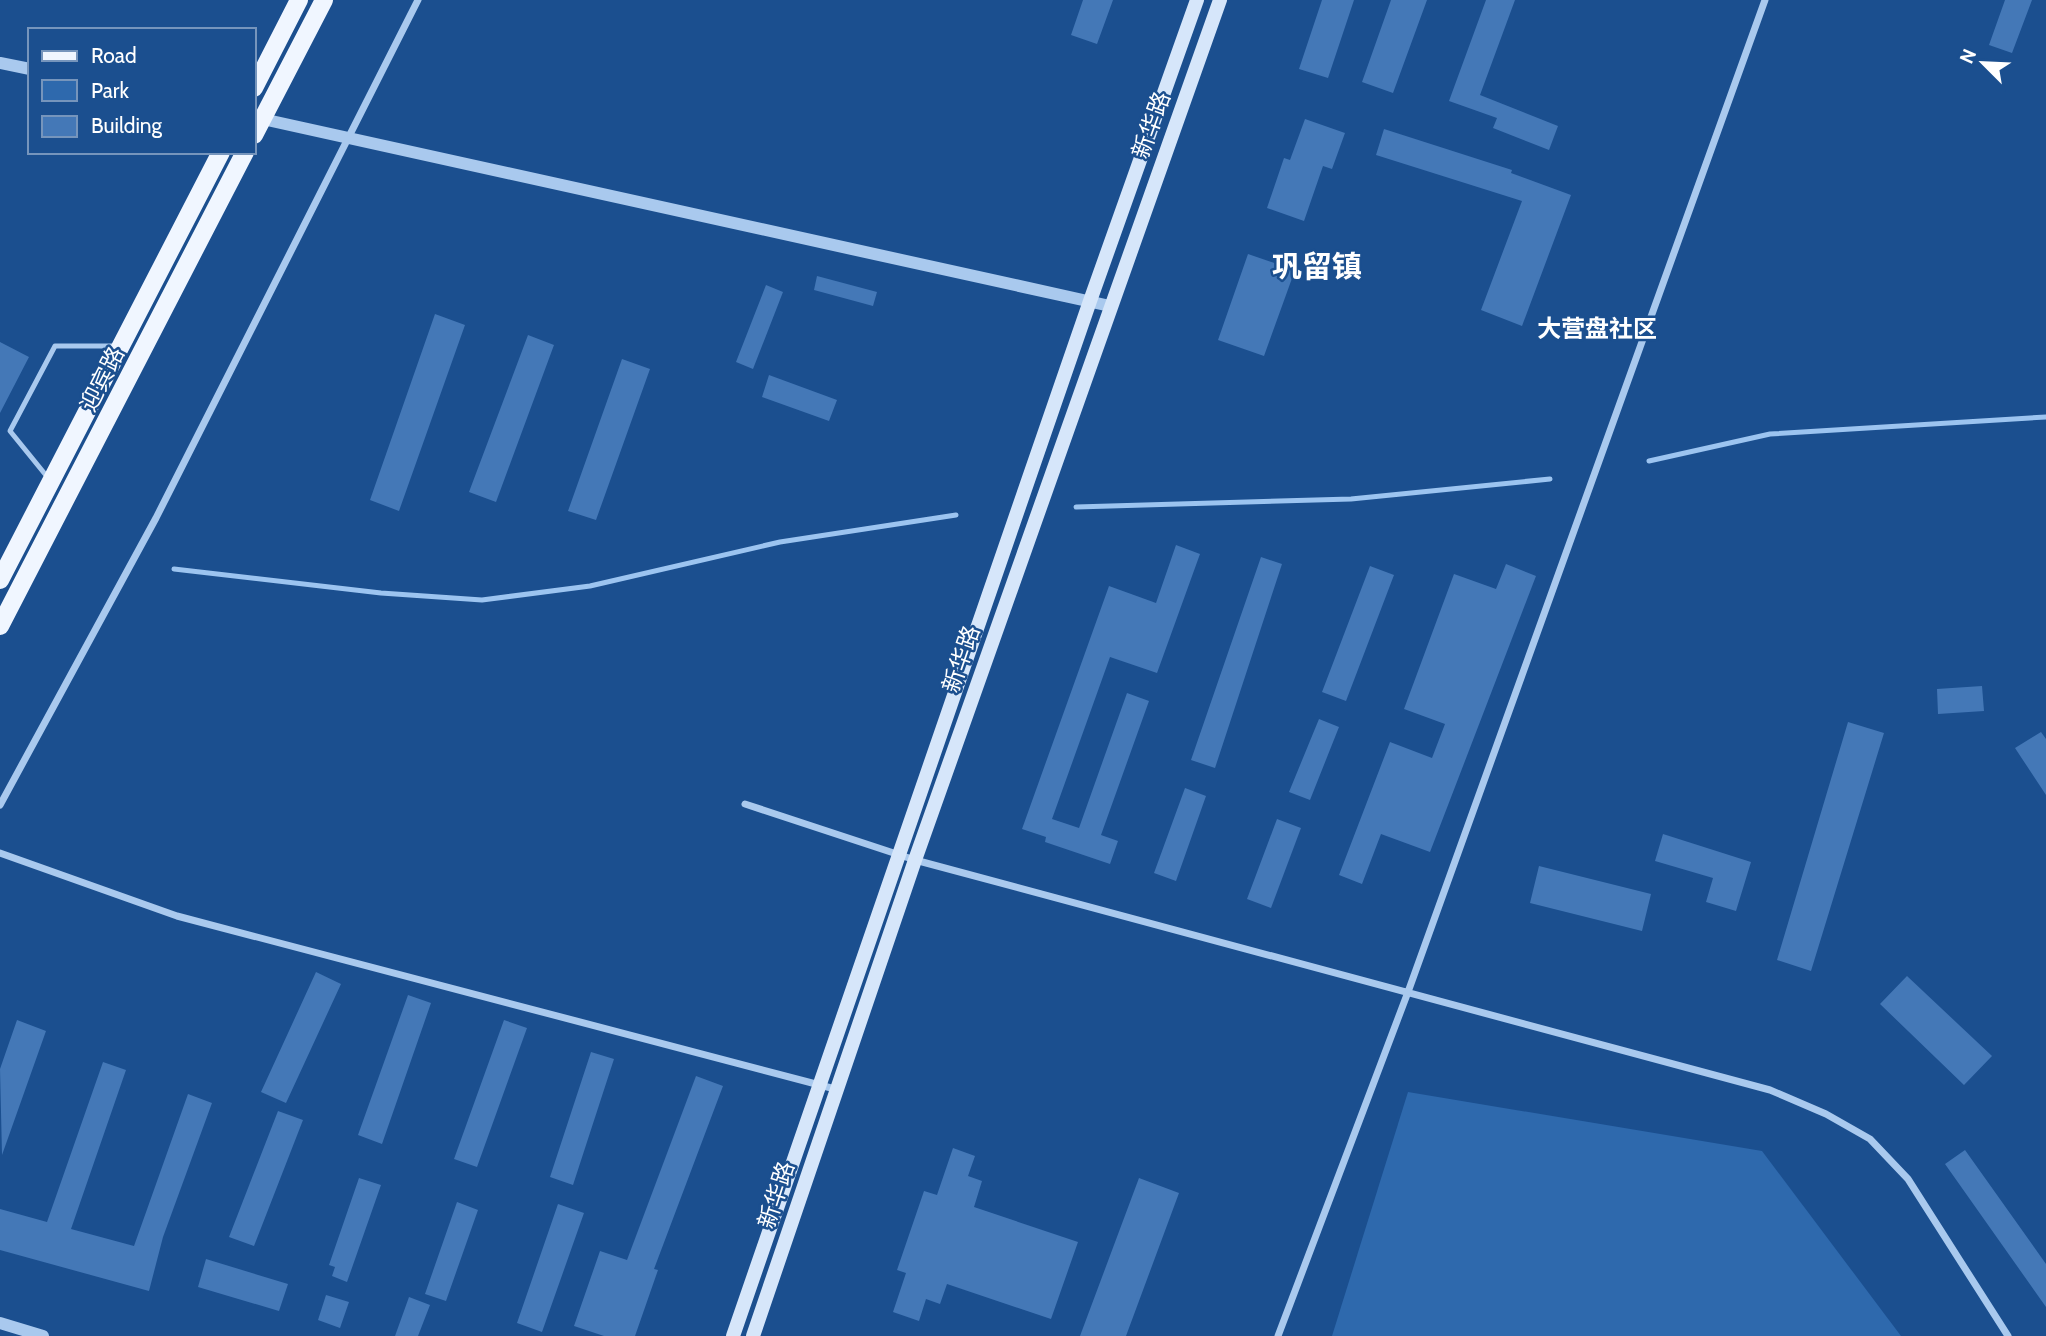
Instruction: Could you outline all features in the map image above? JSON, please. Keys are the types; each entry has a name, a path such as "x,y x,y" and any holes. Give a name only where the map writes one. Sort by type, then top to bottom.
{"main road":[{"path":"256,84 299,0"},
{"path":"256,124 324,0"},
{"name":"新华路","path":"733,1336 1090,301 1198,0"},
{"name":"新华路","path":"753,1336 915,860 1220,0"},
{"name":"迎宾路","path":"0,580 220,154"},
{"name":"迎宾路","path":"0,626 244,154"}],"street":[{"path":"0,805 156,518 418,0"},
{"path":"1278,1336 1408,992 1765,0"},
{"path":"0,63 28,69"},
{"path":"256,124 347,138 1110,306"},
{"path":"745,804 915,860 1770,1090 1826,1114 1870,1139 1908,1179 2008,1336"},
{"path":"0,853 177,916 835,1089"},
{"path":"0,1323 43,1336"}],"lane":[{"path":"51,482 10,431 55,346 121,346"}],"green space":[{"path":"1408,1092 1762,1151 1901,1336 1332,1336"}],"building":[{"path":"1083,0 1113,0 1097,44 1071,35"},
{"path":"1322,0 1354,0 1328,78 1299,69"},
{"path":"1391,0 1427,0 1393,93 1362,82"},
{"path":"1486,0 1515,0 1480,95 1558,126 1549,150 1493,128 1497,118 1449,101"},
{"path":"2005,0 2032,0 2012,53 1989,45"},
{"path":"1305,119 1345,133 1332,169 1323,166 1304,221 1267,208 1284,158 1290,160"},
{"path":"1384,129 1512,170 1511,173 1571,195 1522,326 1481,310 1522,201 1376,155"},
{"path":"1248,254 1295,270 1264,356 1218,340"},
{"path":"817,276 877,292 873,306 814,290"},
{"path":"766,285 783,292 753,369 736,362"},
{"path":"435,314 465,325 399,511 370,500"},
{"path":"528,335 554,345 496,502 469,492"},
{"path":"0,342 29,357 0,413"},
{"path":"622,359 650,369 596,520 568,511"},
{"path":"769,375 837,400 829,421 762,397"},
{"path":"1176,545 1200,554 1157,673 1110,657 1052,819 1079,828 1127,693 1149,701 1101,835 1118,841 1110,864 1045,842 1046,837 1022,829 1109,586 1156,603"},
{"path":"1261,557 1282,564 1215,768 1191,760"},
{"path":"1506,564 1536,576 1430,852 1381,834 1362,884 1339,875 1390,742 1432,758 1445,724 1404,709 1454,574 1496,589"},
{"path":"1370,566 1394,575 1346,701 1322,692"},
{"path":"1982,686 1984,711 1938,714 1937,689"},
{"path":"1319,719 1339,727 1310,800 1289,792"},
{"path":"1848,722 1884,733 1811,971 1777,960"},
{"path":"2041,732 2046,739 2046,795 2015,748"},
{"path":"1185,788 1206,796 1176,881 1154,873"},
{"path":"1277,819 1301,828 1271,908 1247,899"},
{"path":"1663,834 1751,862 1736,911 1706,902 1713,878 1655,861"},
{"path":"1539,866 1651,894 1642,931 1530,903"},
{"path":"316,972 341,984 286,1103 261,1092"},
{"path":"1907,976 1992,1056 1964,1085 1880,1004"},
{"path":"408,995 431,1003 382,1144 358,1135"},
{"path":"17,1020 46,1031 2,1155 0,1069"},
{"path":"504,1020 527,1028 477,1167 454,1159"},
{"path":"591,1052 614,1059 573,1185 550,1177"},
{"path":"103,1062 126,1070 71,1229 134,1246 188,1094 212,1103 163,1237 149,1291 0,1250 0,1209 47,1222"},
{"path":"696,1076 723,1086 654,1269 658,1270 635,1336 604,1336 574,1326 600,1251 627,1260"},
{"path":"278,1111 303,1120 254,1246 229,1237"},
{"path":"953,1148 975,1156 968,1176 982,1181 974,1207 1078,1242 1051,1319 947,1284 940,1304 926,1299 919,1321 893,1312 906,1273 897,1270 924,1191 937,1195"},
{"path":"1965,1150 2046,1264 2046,1307 1945,1164"},
{"path":"359,1178 381,1185 347,1282 332,1276 335,1267 329,1265"},
{"path":"1139,1178 1179,1193 1126,1336 1080,1336"},
{"path":"457,1202 478,1210 446,1301 425,1294"},
{"path":"558,1204 584,1213 542,1332 517,1323"},
{"path":"206,1259 288,1284 279,1311 198,1287"},
{"path":"326,1295 349,1302 340,1328 318,1320"},
{"path":"409,1297 430,1305 418,1336 395,1336"}],"waterway":[{"path":"1649,461 1770,434 2046,417"},
{"path":"1076,507 1351,499 1550,479"},
{"path":"174,569 381,593 482,600 590,586 780,542 956,515"}],"district":[{"name":"巩留镇","path":"1317,266"},
{"name":"大营盘社区","path":"1597,328"}]}
